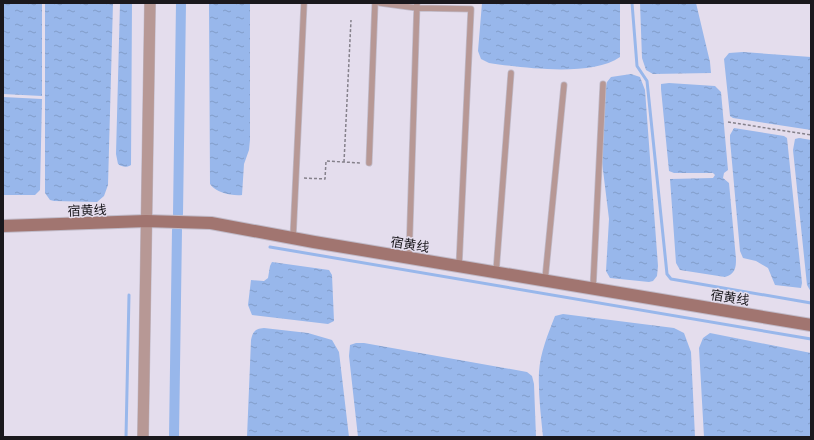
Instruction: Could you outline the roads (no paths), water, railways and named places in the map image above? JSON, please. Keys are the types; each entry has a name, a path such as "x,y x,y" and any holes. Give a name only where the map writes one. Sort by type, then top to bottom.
{"main road":[{"name":"宿黄线","path":"3,226 146,220 211,223 409,258 811,325"}],"street":[{"path":"143,437 150,3"}],"lane":[{"path":"293,238 304,3"},
{"path":"369,164 375,3"},
{"path":"380,3 471,9 459,266"},
{"path":"409,258 417,6"},
{"path":"496,272 510,73"},
{"path":"593,289 603,84"},
{"path":"545,281 564,85"}],"water":[{"path":"3,3 42,3 42,96 3,94"},
{"path":"45,3 113,3 108,185 104,196 97,202 54,201 50,200 45,193"},
{"path":"120,3 132,3 131,165 126,167 118,164 116,154"},
{"path":"209,3 250,3 250,140 249,150 244,164 242,195 220,192 210,184"},
{"path":"482,3 620,3 620,57 608,63 575,69 538,69 489,63 481,59 478,51"},
{"path":"640,3 696,3 710,62 711,73 653,74 646,70 642,58"},
{"path":"743,52 811,57 811,130 733,118 730,116 724,59 729,53"},
{"path":"631,74 640,77 645,90 658,266 657,276 653,281 649,282 610,278 606,271 609,219 602,162 605,90 607,82 611,77"},
{"path":"669,83 715,86 721,92 728,170 724,173 723,178 729,183 736,259 736,265 733,272 725,277 680,270 676,263 670,179 713,178 715,175 713,173 674,173 669,171 661,84"},
{"path":"3,97 42,99 40,190 35,195 3,195"},
{"path":"734,128 784,136 787,138 802,283 801,288 775,285 768,268 756,261 743,258 740,251 730,140 730,135"},
{"path":"799,138 811,140 811,292 807,285 793,150 795,139"},
{"path":"272,262 329,270 332,275 334,321 328,324 252,315 248,305 251,280 264,281 268,278"},
{"path":"563,314 674,328 684,333 691,352 695,437 543,437 539,388 541,358 555,316"},
{"path":"264,328 308,333 332,340 339,352 349,437 247,437 251,340 255,331"},
{"path":"710,333 811,353 811,437 704,437 699,348 703,338"},
{"path":"364,343 527,372 532,376 534,384 536,437 358,437 349,356 350,345"}],"waterway":[{"path":"178,214 181,3"},
{"path":"632,3 637,66 647,81 667,274 671,279 811,303"},
{"path":"174,437 177,230"},
{"path":"270,247 811,339"},
{"path":"126,437 129,295"}]}
